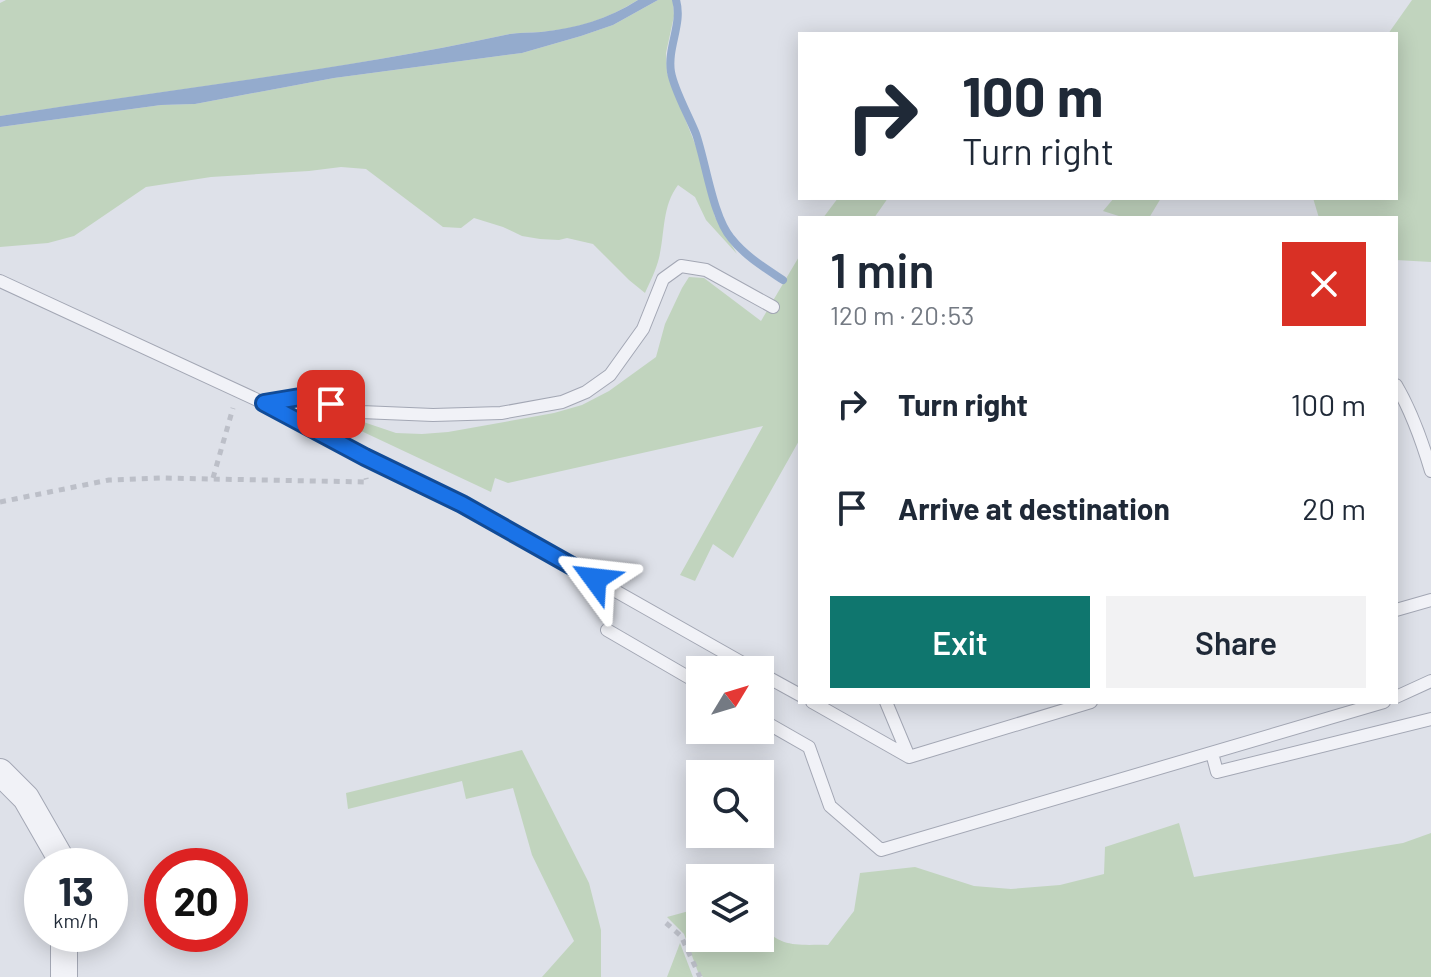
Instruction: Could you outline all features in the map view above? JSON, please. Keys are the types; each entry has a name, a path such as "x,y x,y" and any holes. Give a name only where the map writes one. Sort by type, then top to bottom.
{"street":[{"path":"0,772 26,798 55,848"},
{"path":"64,952 64,977"}],"lane":[{"path":"264,403 300,397 361,412 433,415 501,413 562,402 586,392 610,375 643,329 663,279 681,266 706,270 773,307"},
{"path":"0,281 264,403 462,504 731,656"},
{"path":"1398,388 1416,424 1431,471"},
{"path":"1398,609 1431,600"},
{"path":"607,630 686,676"},
{"path":"774,680 798,694"},
{"path":"1398,696 1431,681"},
{"path":"816,704 909,757 1084,704"},
{"path":"887,704 909,757"},
{"path":"774,727 809,747 830,806 881,850 1377,704"},
{"path":"1212,753 1217,772 1431,719"}],"path":[{"path":"213,478 238,391"},
{"path":"0,502 109,480 213,478 367,482 365,457"},
{"path":"666,923 681,936 700,977"}],"green space":[{"path":"6,0 638,0 603,18 568,28 510,34 316,70 0,116 0,3"},
{"path":"658,0 673,0 674,16 666,53 667,73 697,149 715,217 737,254 706,220 695,197 678,185 669,202 659,258 645,293 593,244 567,238 522,236 474,218 461,228 443,227 366,169 341,167 211,177 146,187 74,236 48,243 0,247 0,127 161,105 195,104 334,78 522,53 613,25"},
{"path":"1412,0 1431,0 1431,262 1398,260 1398,216 1318,216 1314,200 1398,200 1398,32 1389,32"},
{"path":"836,200 887,200 875,216 824,216"},
{"path":"1112,200 1160,200 1150,216 1119,216 1103,211"},
{"path":"798,258 798,443 733,558 713,544 695,581 680,575 763,426 508,483 495,478 491,492 308,406 396,433 422,434 554,413 582,405 609,391 656,357 665,324 689,277 704,278 761,321"},
{"path":"522,750 589,883 601,930 601,977 542,977 574,941 532,855 513,788 466,799 462,781 348,809 346,793"},
{"path":"1179,823 1194,877 1403,843 1431,833 1431,977 703,977 691,952 774,952 774,937 790,944 828,945 854,911 860,873 915,867 974,886 1011,889 1060,885 1104,874 1105,847"},
{"path":"686,912 686,939 684,934 667,917"},
{"path":"680,943 693,977 667,977"}],"water":[{"path":"638,0 658,0 613,25 522,53 334,78 195,104 161,105 0,127 0,116 316,69 510,34 567,28 592,22"}],"waterway":[{"path":"676,0 678,18 671,72 696,134 719,217 742,250 783,280"}],"route":[{"path":"331,404 300,397 264,403 462,504 595,579"}]}
